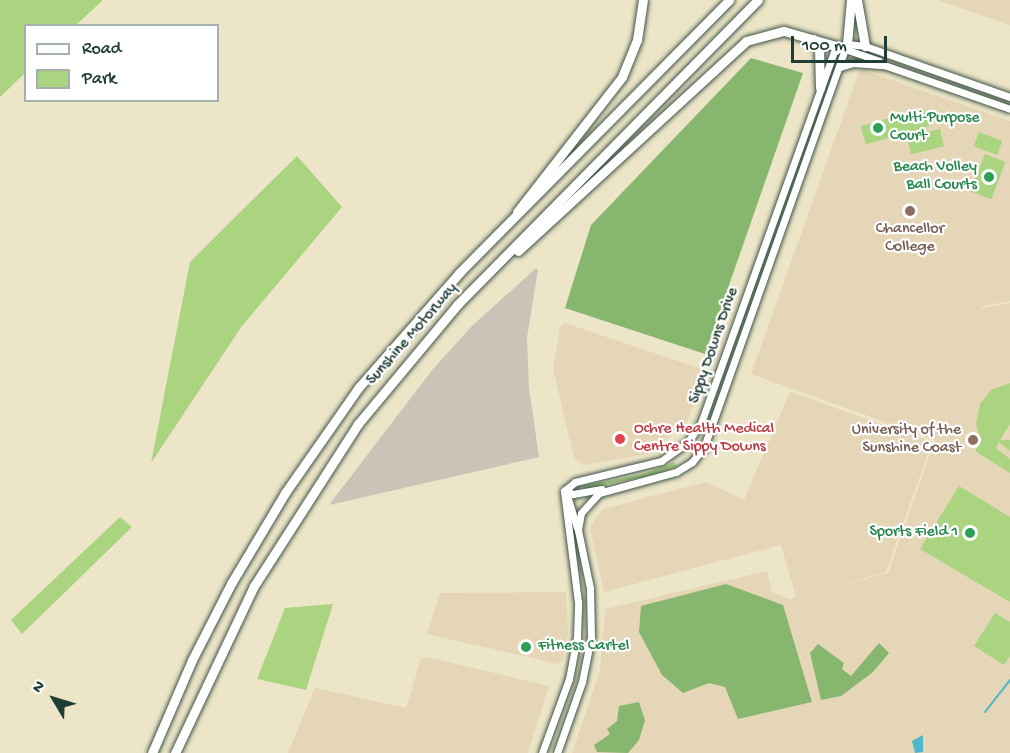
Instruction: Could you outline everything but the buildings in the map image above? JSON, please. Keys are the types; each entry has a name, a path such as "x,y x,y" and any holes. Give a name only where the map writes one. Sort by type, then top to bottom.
{"highway":[{"path":"515,217 520,202 595,115 622,77 637,40 643,0"},
{"name":"Sunshine Motorway","path":"152,753 210,624 285,493 389,350 515,217 729,0"},
{"name":"Sunshine Motorway","path":"175,753 232,626 306,498 396,375 481,280 758,0"},
{"path":"481,280 490,278 738,46 753,37 777,31 844,47 851,0"},
{"path":"857,0 865,46"},
{"path":"811,38 819,47 820,88"}],"main road":[{"path":"844,47 865,46 1010,97"},
{"path":"844,47 889,66 1010,109"},
{"name":"Sippy Downs Drive","path":"557,753 582,682 591,637 590,588 578,534 585,506 609,488 675,472 692,462 704,447 840,67 844,47"},
{"name":"Sippy Downs Drive","path":"565,490 575,482 661,461 687,443 701,423 831,58 844,47"},
{"path":"840,67 859,63 889,66"},
{"path":"565,490 573,494 609,488"},
{"path":"565,490 578,534"},
{"path":"542,753 571,670 578,637 575,579 563,503 565,490"}],"shaded area":[{"path":"1010,0 1010,25 940,1"},
{"path":"860,69 1010,121 1010,301 982,306 977,320 982,308 1010,303 1010,753 572,753 600,670 605,609 767,571 772,592 790,599 796,597 781,545 604,592 590,527 603,509 706,482 744,500 790,392 932,442 886,572 814,592 888,573 935,440 751,374"},
{"path":"535,269 538,269 527,338 529,388 539,457 329,505 433,369 472,326"},
{"path":"565,323 702,369 706,374 687,422 648,454 583,465 574,458 553,369 560,327"},
{"path":"566,592 568,633 562,662 558,664 427,634 440,593"},
{"path":"427,657 549,686 528,753 288,753 315,688 406,708 421,659"}],"green space":[{"path":"0,0 103,0 77,24 24,24 24,74 0,97"},
{"path":"751,58 803,73 705,354 565,308 591,225"},
{"path":"924,108 929,126 866,144 861,126"},
{"path":"940,129 944,147 911,154 907,137"},
{"path":"979,132 1002,141 997,155 974,146"},
{"name":"Beach Volley Ball Courts","path":"985,154 1006,162 991,199 971,191"},
{"path":"297,156 342,207 242,326 151,463 190,262"},
{"path":"1010,383 1010,424 1000,440 1010,440 1010,451 999,442 996,448 1010,459 1010,473 975,451 981,441 976,424 980,404 991,390"},
{"path":"674,462 677,466 653,475 585,489 584,486 646,473"},
{"name":"Sports Field 1","path":"959,486 1010,517 1010,602 920,549"},
{"path":"120,517 132,527 22,634 11,620"},
{"path":"726,584 783,605 812,702 738,719 725,687 709,683 683,693 662,675 639,632 641,606"},
{"path":"333,604 306,690 257,679 285,608"},
{"path":"995,613 1010,622 1010,656 1004,665 974,646"},
{"path":"879,643 889,653 873,672 841,696 821,700 810,653 818,644 844,663 842,669 851,676"},
{"path":"639,702 645,720 639,740 628,753 597,752 594,745 610,734 607,729 617,721 619,706"}],"water":[{"path":"923,735 923,752 915,753 912,741"}],"waterway":[{"path":"985,712 1010,680"}],"place":[{"name":"Multi-Purpose Court","path":"878,128"},
{"name":"Beach Volley Ball Courts","path":"989,177"},
{"name":"Chancellor College","path":"910,211"},
{"name":"Ochre Health Medical Centre Sippy Downs","path":"620,439"},
{"name":"University of the Sunshine Coast","path":"973,440"},
{"name":"Sports Field 1","path":"970,533"},
{"name":"Fitness Cartel","path":"526,647"}]}
